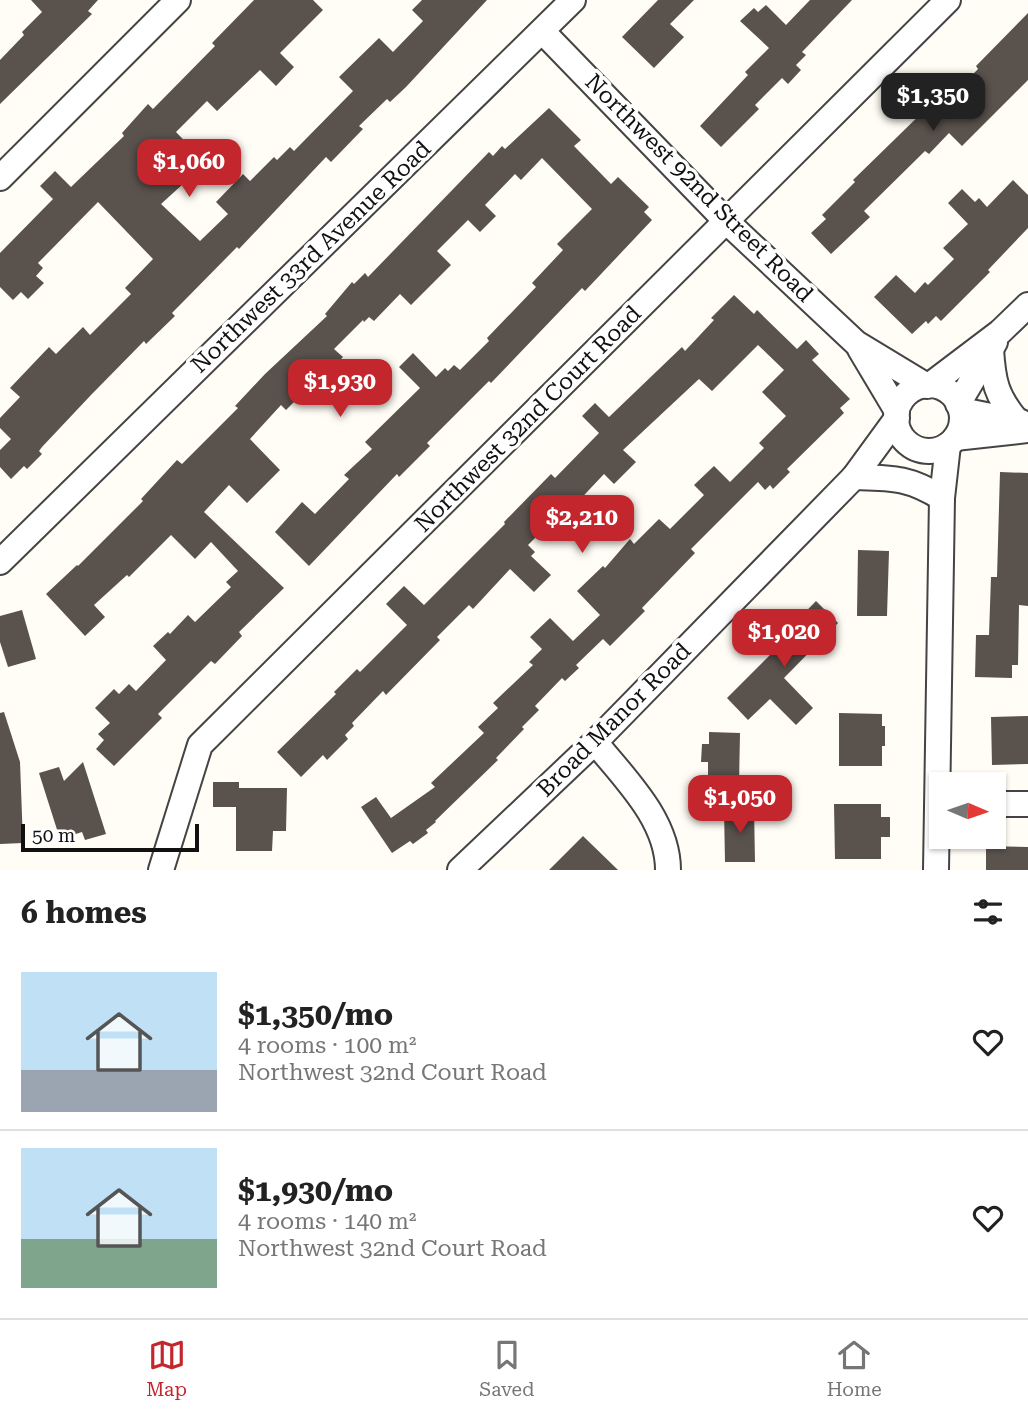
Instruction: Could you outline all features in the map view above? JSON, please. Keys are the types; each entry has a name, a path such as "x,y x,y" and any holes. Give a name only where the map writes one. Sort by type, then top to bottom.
{"street":[{"path":"0,178 178,0"},
{"name":"Northwest 33rd Avenue Road","path":"0,562 573,0"},
{"name":"Northwest 32nd Court Road","path":"161,870 200,745 948,0"},
{"name":"Northwest 92nd Street Road","path":"543,32 726,221 856,343 928,385"},
{"path":"942,498 919,450 901,433 897,414 901,401 909,393 928,385 995,341 1028,305"},
{"path":"939,772 942,498 951,442 960,429 960,407 995,341"},
{"path":"995,341 993,380 1002,403 1024,425"},
{"name":"Northwest 92nd Street Road","path":"856,343 897,414"},
{"path":"928,385 949,392 960,407 1024,425"},
{"name":"Broad Manor Road","path":"460,870 595,742 854,477 897,414"},
{"path":"919,450 939,450 951,442 1024,425"},
{"name":"Broad Manor Road","path":"854,477 919,450"},
{"path":"854,477 906,480 921,485 942,498"},
{"path":"595,742 642,798 668,851 668,870"},
{"path":"1006,804 1028,804"},
{"path":"936,870 937,849"}],"building":[{"path":"31,0 98,0 88,11 92,14 0,104 0,60 42,12"},
{"path":"254,0 313,0 323,10 280,53 294,67 276,86 260,70 217,111 207,101 176,132 206,163 161,204 200,241 228,214 216,202 243,174 250,181 274,157 277,160 290,147 294,151 353,91 339,77 379,38 393,52 423,21 412,10 422,0 487,0 406,87 390,102 387,99 359,126 363,129 331,162 326,157 239,249 237,247 172,313 175,316 146,344 144,341 91,395 42,447 39,451 42,454 27,469 24,466 11,479 0,467 0,450 11,439 0,428 0,418 20,397 10,388 49,347 56,354 83,327 90,335 131,294 125,288 153,259 98,202 38,263 43,268 36,276 44,283 28,299 21,292 13,300 0,287 0,253 53,199 40,186 55,171 71,187 124,136 122,133 148,104 153,109 215,46 212,43"},
{"path":"658,0 694,0 670,24 684,37 654,68 622,37"},
{"path":"810,0 852,0 802,52 806,55 796,65 801,70 788,84 782,78 755,105 759,109 721,147 700,126 748,75 745,72 769,48 740,21 754,8 758,12 766,5 786,25"},
{"path":"1028,13 1028,80 962,146 949,133 929,154 925,151 864,211 870,217 831,254 811,233 826,219 822,215 855,182 853,180 933,102 935,104 944,95 949,99 978,69 976,66"},
{"path":"549,108 581,140 574,146 611,184 618,177 649,207 644,212 652,220 585,291 582,288 491,383 489,381 427,443 430,446 399,477 397,474 309,566 275,532 302,502 315,514 349,479 344,475 372,449 365,442 420,388 399,367 413,353 436,377 445,368 448,371 454,365 460,370 536,287 532,283 563,250 557,244 592,209 542,158 521,180 515,174 485,205 496,216 480,232 468,220 437,251 451,265 411,305 400,294 374,321 369,317 364,322 363,320 334,349 343,357 334,366 337,369 326,379 331,384 317,398 308,388 286,410 281,405 250,439 280,470 247,503 229,485 204,512 284,588 239,632 242,636 215,664 211,661 158,714 162,718 114,766 96,749 104,740 98,734 110,723 95,708 114,689 119,694 129,684 136,691 166,660 153,646 168,632 170,634 188,615 195,622 231,587 226,582 238,571 211,542 195,559 171,535 129,577 127,575 94,605 105,617 85,636 46,594 143,501 141,499 177,460 182,464 238,408 235,406 265,374 327,316 325,314 352,282 354,284 365,273 368,277 489,152 493,156 502,146 505,149"},
{"path":"1013,180 1028,195 1028,228 988,270 990,272 941,321 936,316 912,334 874,297 896,275 915,293 925,282 928,285 954,259 943,248 968,224 948,203 962,189 975,202 979,198 987,207"},
{"path":"734,295 754,314 757,310 797,349 806,340 819,354 812,360 850,399 840,408 844,413 787,469 790,472 773,489 770,485 765,490 758,482 691,549 695,553 642,608 645,611 610,646 603,639 576,665 579,668 565,681 562,678 535,706 539,710 496,758 498,760 426,830 428,833 413,844 410,841 392,853 361,807 376,797 391,818 435,787 431,783 484,733 478,727 498,708 493,703 533,665 529,662 542,649 530,637 550,618 573,641 600,615 577,591 603,566 605,568 630,539 634,544 659,519 670,529 704,495 694,485 714,466 730,482 764,448 759,443 786,416 762,392 784,370 758,345 712,391 699,379 623,450 636,462 614,484 604,474 571,509 567,506 528,545 535,552 531,556 551,575 534,592 510,569 473,609 469,605 437,637 440,640 386,695 383,691 352,723 354,726 345,735 348,739 327,760 323,755 301,777 277,752 336,694 334,692 357,669 360,672 407,625 386,604 404,586 424,605 551,474 555,478 599,433 582,416 595,403 609,417 682,347 685,351 714,320 711,318"},
{"path":"1000,472 1028,473 1028,606 1019,605 1018,665 1012,665 1012,678 975,677 976,635 989,635 991,577 997,577"},
{"path":"858,550 889,551 887,616 857,616"},
{"path":"816,601 838,623 784,678 813,708 796,725 770,699 748,720 727,698 783,642 780,638"},
{"path":"22,610 36,659 8,667 0,642 0,616"},
{"path":"4,712 20,762 23,843 0,844 0,713"},
{"path":"839,713 882,714 885,746 882,746 882,766 839,766"},
{"path":"1028,716 1028,764 992,765 991,717"},
{"path":"709,732 740,733 739,785 708,785 708,762 701,762 702,744 709,744"},
{"path":"83,762 106,834 85,840 82,832 60,839 39,773 59,767 64,781"},
{"path":"213,782 239,782 239,788 287,788 286,831 273,831 272,851 236,851 236,807 213,807"},
{"path":"834,804 881,804 881,817 890,817 890,837 881,837 881,859 835,859"},
{"path":"724,808 754,808 755,862 725,862"},
{"path":"583,836 618,870 549,870"},
{"path":"1028,847 1028,870 986,870 986,849"}]}
